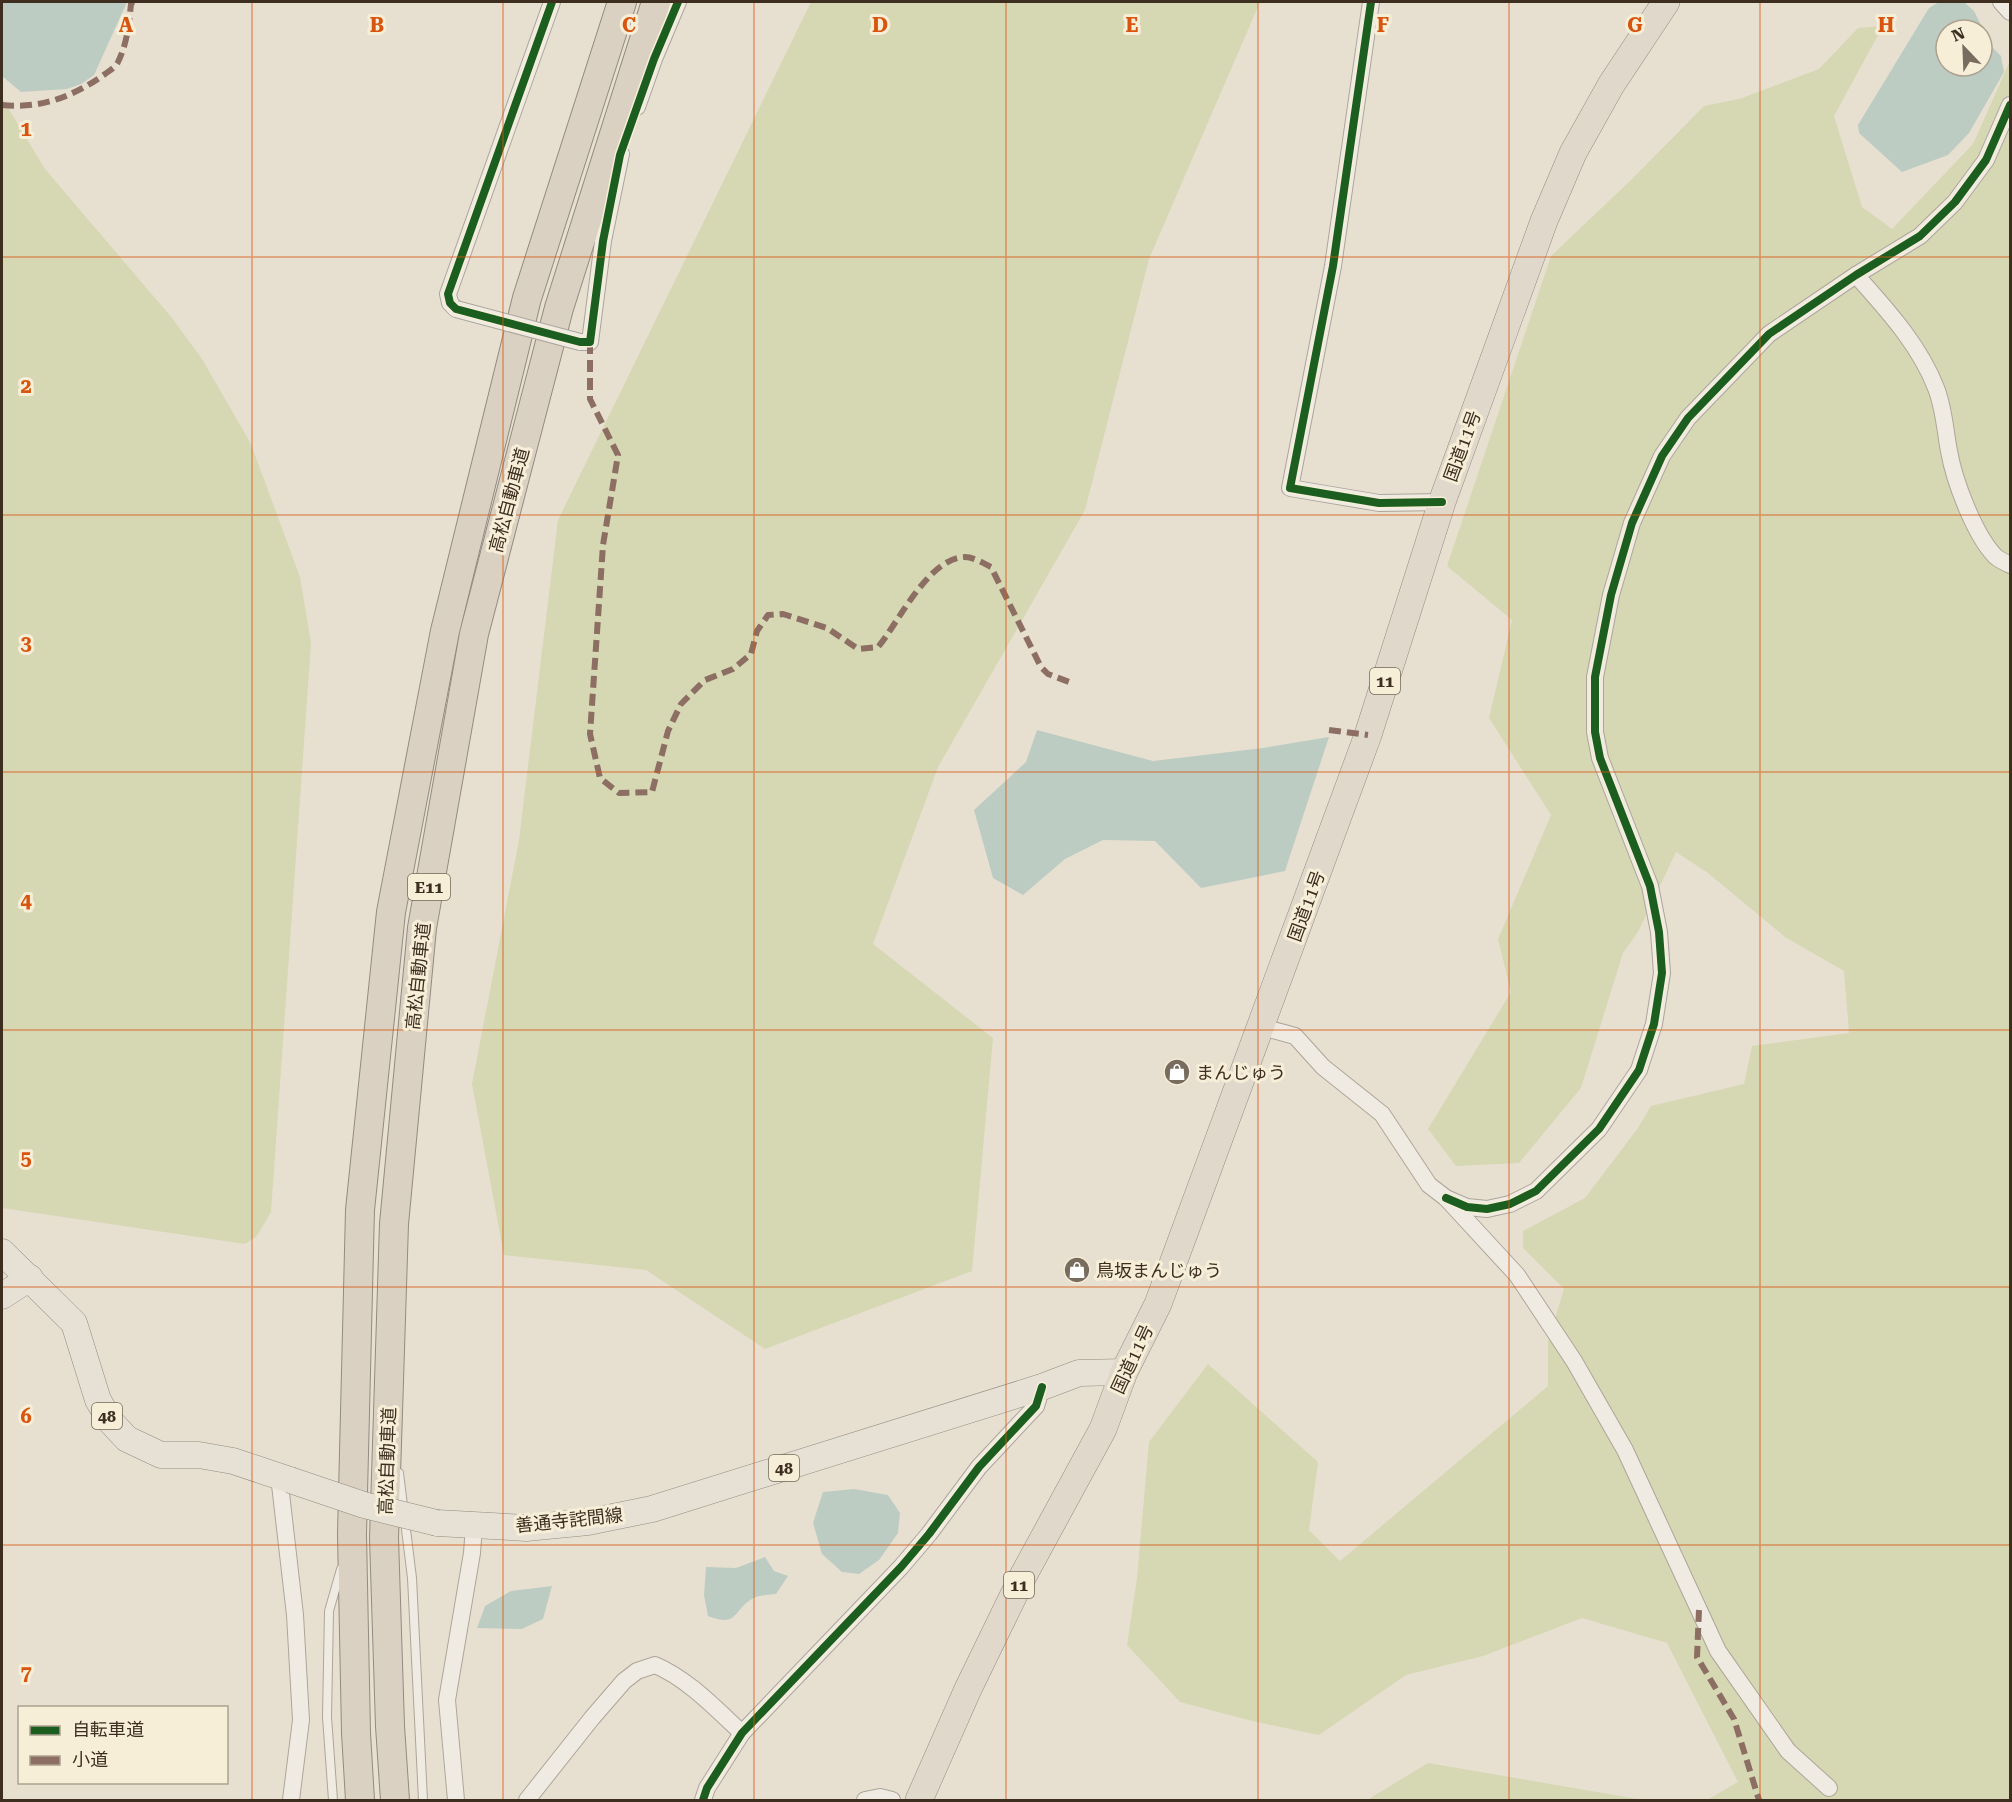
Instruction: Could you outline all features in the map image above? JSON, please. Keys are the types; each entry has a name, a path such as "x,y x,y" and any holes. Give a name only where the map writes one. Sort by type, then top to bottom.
{"highway":[{"name":"高松自動車道","path":"360,1800 356,1733 352,1534 360,1210 391,912 445,631 526,298 622,2"},
{"name":"高松自動車道","path":"395,1800 390,1726 384,1538 394,1224 422,928 474,634 559,308 656,2"},
{"name":"国道11号","path":"919,1800 968,1689 1023,1576 1103,1429 1124,1372 1158,1305 1368,735 1442,502 1544,221 1573,153 1611,86 1666,2"}],"main road":[{"name":"善通寺詫間線","path":"2,1252 74,1323 98,1400 111,1422 127,1439 161,1455 199,1455 232,1461 364,1505 437,1523 526,1528 588,1522 652,1509 1042,1387 1078,1372 1124,1372"},
{"path":"2,1296 30,1278"}],"street":[{"path":"552,2 448,294 450,303 456,309 580,342 590,342 603,242 620,155 654,59 678,2"},
{"path":"1371,2 1333,266 1290,488 1379,503 1442,502"},
{"path":"2001,2 2010,12"},
{"path":"1446,1198 1467,1207 1487,1209 1510,1204 1536,1191 1599,1129 1639,1070 1654,1024 1662,973 1659,932 1650,886 1600,758 1595,732 1595,677 1611,595 1632,523 1662,456 1688,418 1769,334 1856,275 1920,236 1955,202 1986,160 2010,105"},
{"path":"1856,275 1896,320 1927,369 1937,389 1945,418 1949,452 1956,477 1979,535 1996,558 2010,565"},
{"path":"1262,1027 1295,1036 1323,1067 1382,1114 1429,1185 1446,1198 1517,1275 1575,1361 1625,1450 1718,1651 1788,1751 1829,1788"},
{"path":"703,1800 707,1788 742,1733 901,1567 979,1467 1036,1406 1042,1387"},
{"path":"284,1478 301,1720 291,1800"},
{"path":"456,1800 447,1700 472,1553 474,1526"},
{"path":"527,1800 624,1681 637,1671 655,1665 668,1671 714,1707 742,1733"},
{"path":"866,1800 880,1797 892,1800"}],"lane":[{"path":"389,1395 396,1452"},
{"path":"398,1464 412,1578 423,1800"},
{"path":"333,1800 327,1717 329,1611 352,1534"}],"green space":[{"path":"811,2 1260,2 1149,259 1085,510 938,767 873,944 993,1038 972,1271 765,1349 646,1270 504,1255 472,1084 519,840 558,520"},
{"path":"1883,26 1834,116 1862,207 1892,229 1973,144 2010,61 2010,1800 1707,1800 1738,1782 1667,1643 1582,1618 1483,1656 1406,1675 1319,1735 1252,1721 1180,1702 1127,1645 1137,1578 1149,1442 1208,1364 1318,1462 1309,1530 1340,1561 1548,1386 1548,1342 1564,1289 1523,1248 1523,1231 1585,1198 1638,1128 1651,1106 1744,1084 1752,1046 1849,1033 1844,971 1785,937 1708,873 1676,852 1638,932 1623,953 1581,1088 1519,1163 1456,1166 1428,1129 1511,992 1498,939 1551,815 1489,718 1512,620 1447,566 1551,256 1704,106 1739,99 1819,69 1858,28"},
{"path":"2,98 45,169 172,318 202,359 251,444 300,577 311,643 271,1212 257,1236 245,1244 2,1208"},
{"path":"1428,1763 1643,1800 1367,1800"}],"shaded area":[{"path":"2,2 127,2 94,75 81,84 67,89 21,92 2,76"},
{"path":"1939,2 1964,2 1974,11 1978,18 1934,18 1934,78 1994,78 1994,49 2001,56 2004,72 1969,133 1948,155 1902,172 1859,133 1858,125 1929,8"},
{"path":"1037,730 1153,761 1263,748 1329,737 1285,871 1201,888 1155,841 1103,840 1065,859 1023,895 993,878 974,810 1026,762"},
{"path":"854,1489 888,1495 900,1513 898,1533 879,1560 859,1574 842,1572 822,1554 813,1523 823,1492"},
{"path":"765,1557 774,1571 788,1576 776,1594 752,1599 730,1619 708,1616 704,1595 706,1567 736,1568"},
{"path":"552,1586 543,1619 522,1629 477,1628 485,1606 511,1591"}],"marked path":[{"path":"2,105 30,105 56,100 81,89 112,69 117,64 124,48 133,2"},
{"path":"590,342 590,399 618,455 603,545 590,734 600,778 619,793 652,792 668,731 681,704 705,680 733,669 751,654 757,631 768,615 783,614 827,628 858,649 878,647 927,579 952,560 968,557 991,567 1041,667 1048,674 1069,682"},
{"path":"1329,730 1368,735"},
{"path":"1699,1610 1697,1657 1734,1719 1759,1800"}],"cycle path":[{"path":"552,2 448,294 450,303 456,309 580,342 590,342 603,241 620,155 654,59 678,2"},
{"path":"1371,2 1333,266 1290,488 1379,503 1442,502"},
{"path":"1446,1198 1467,1207 1487,1209 1510,1204 1536,1191 1599,1129 1639,1070 1654,1024 1662,973 1659,932 1650,886 1600,758 1595,732 1595,677 1611,595 1632,523 1662,456 1688,418 1769,334 1856,275 1920,236 1955,202 1986,160 2010,105"},
{"path":"703,1800 707,1788 742,1733 901,1567 979,1467 1036,1406 1042,1387"}],"place":[{"name":"まんじゅう","path":"1177,1072"},
{"name":"鳥坂まんじゅう","path":"1077,1270"}]}
